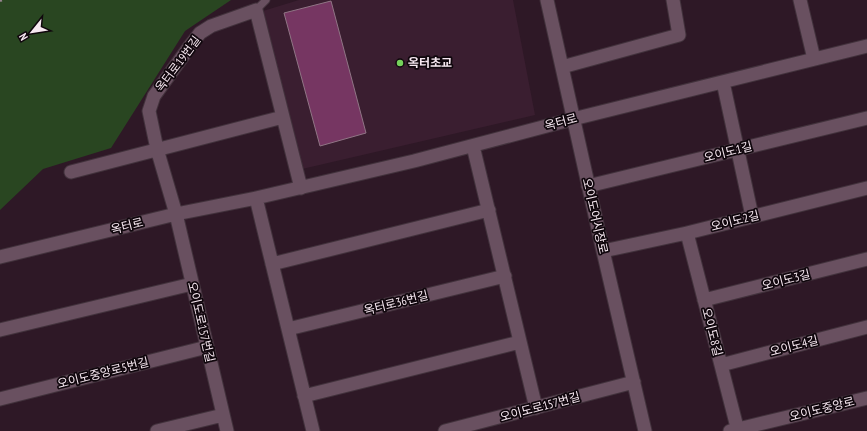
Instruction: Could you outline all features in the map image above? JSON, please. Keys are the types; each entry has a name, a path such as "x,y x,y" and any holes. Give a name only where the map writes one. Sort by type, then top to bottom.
{"street":[{"name":"오이도어시장로","path":"547,0 588,186 645,431"},
{"path":"562,67 679,35 673,0"},
{"path":"800,0 814,59"},
{"path":"256,10 301,188"},
{"name":"옥터로19번길","path":"176,214 157,149 149,112 154,96 200,33 211,26 256,10"},
{"name":"옥터로","path":"0,257 176,214 301,188 867,46"},
{"path":"723,82 752,216"},
{"path":"71,172 283,117"},
{"name":"오이도1길","path":"588,186 867,118"},
{"path":"473,146 536,408"},
{"name":"오이도2길","path":"603,251 687,233 867,188"},
{"path":"256,198 313,431"},
{"path":"272,264 489,210"},
{"name":"오이도로157번길","path":"176,214 227,431"},
{"name":"오이도8길","path":"687,233 721,365 735,430"},
{"name":"오이도3길","path":"704,300 867,259"},
{"name":"옥터로36번길","path":"288,329 504,276"},
{"path":"0,330 192,284"},
{"name":"오이도4길","path":"721,365 867,327"},
{"path":"304,396 520,342"},
{"name":"오이도중앙로5번길","path":"0,399 207,347"},
{"name":"오이도로157번길","path":"445,431 634,382"},
{"name":"오이도중앙로","path":"735,430 867,398"},
{"path":"157,431 223,415"}],"lane":[{"name":"옥터로19번길","path":"256,10 266,0"}],"shaded area":[{"name":"옥터초교","path":"299,0 513,0 535,115 302,169 263,11"}],"green space":[{"path":"0,0 231,0 185,31 111,148 43,169 0,210"}],"building":[{"path":"331,1 366,133 320,146 284,13"}],"place":[{"name":"옥터초교","path":"400,63"}]}
